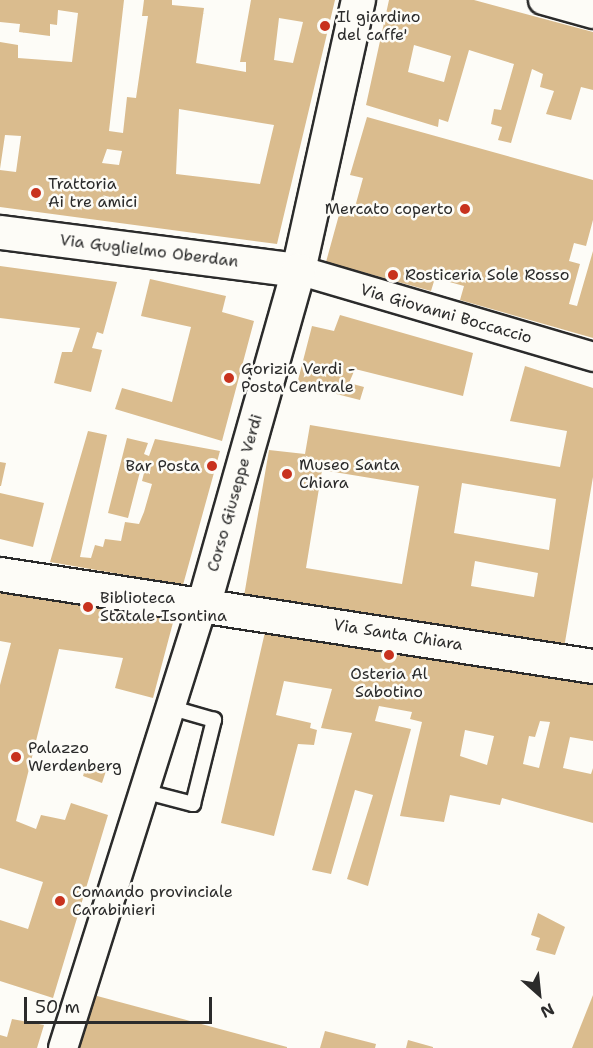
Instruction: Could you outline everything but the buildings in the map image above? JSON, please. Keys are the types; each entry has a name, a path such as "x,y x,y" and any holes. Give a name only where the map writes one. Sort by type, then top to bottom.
{"main road":[{"name":"Corso Giuseppe Verdi","path":"203,605 298,270 358,0"},
{"name":"Via Guglielmo Oberdan","path":"0,232 298,270"},
{"name":"Via Santa Chiara","path":"0,574 593,666"}],"street":[{"path":"543,0 593,14"},
{"name":"Via Giovanni Boccaccio","path":"298,270 593,357"},
{"name":"Corso Giuseppe Verdi","path":"63,1048 203,605"}],"lane":[{"path":"143,791 193,804 214,720 170,706"}],"place":[{"name":"Il giardino del caffe'","path":"325,26"},
{"name":"Trattoria Ai tre amici","path":"36,193"},
{"name":"Mercato coperto","path":"465,209"},
{"name":"Rosticeria Sole Rosso","path":"393,275"},
{"name":"Gorizia Verdi - Posta Centrale","path":"229,378"},
{"name":"Bar Posta","path":"212,466"},
{"name":"Museo Santa Chiara","path":"287,474"},
{"name":"Biblioteca Statale Isontina","path":"88,607"},
{"name":"Osteria Al Sabotino","path":"389,655"},
{"name":"Palazzo Werdenberg","path":"16,757"},
{"name":"Comando provinciale Carabinieri","path":"60,901"}]}
